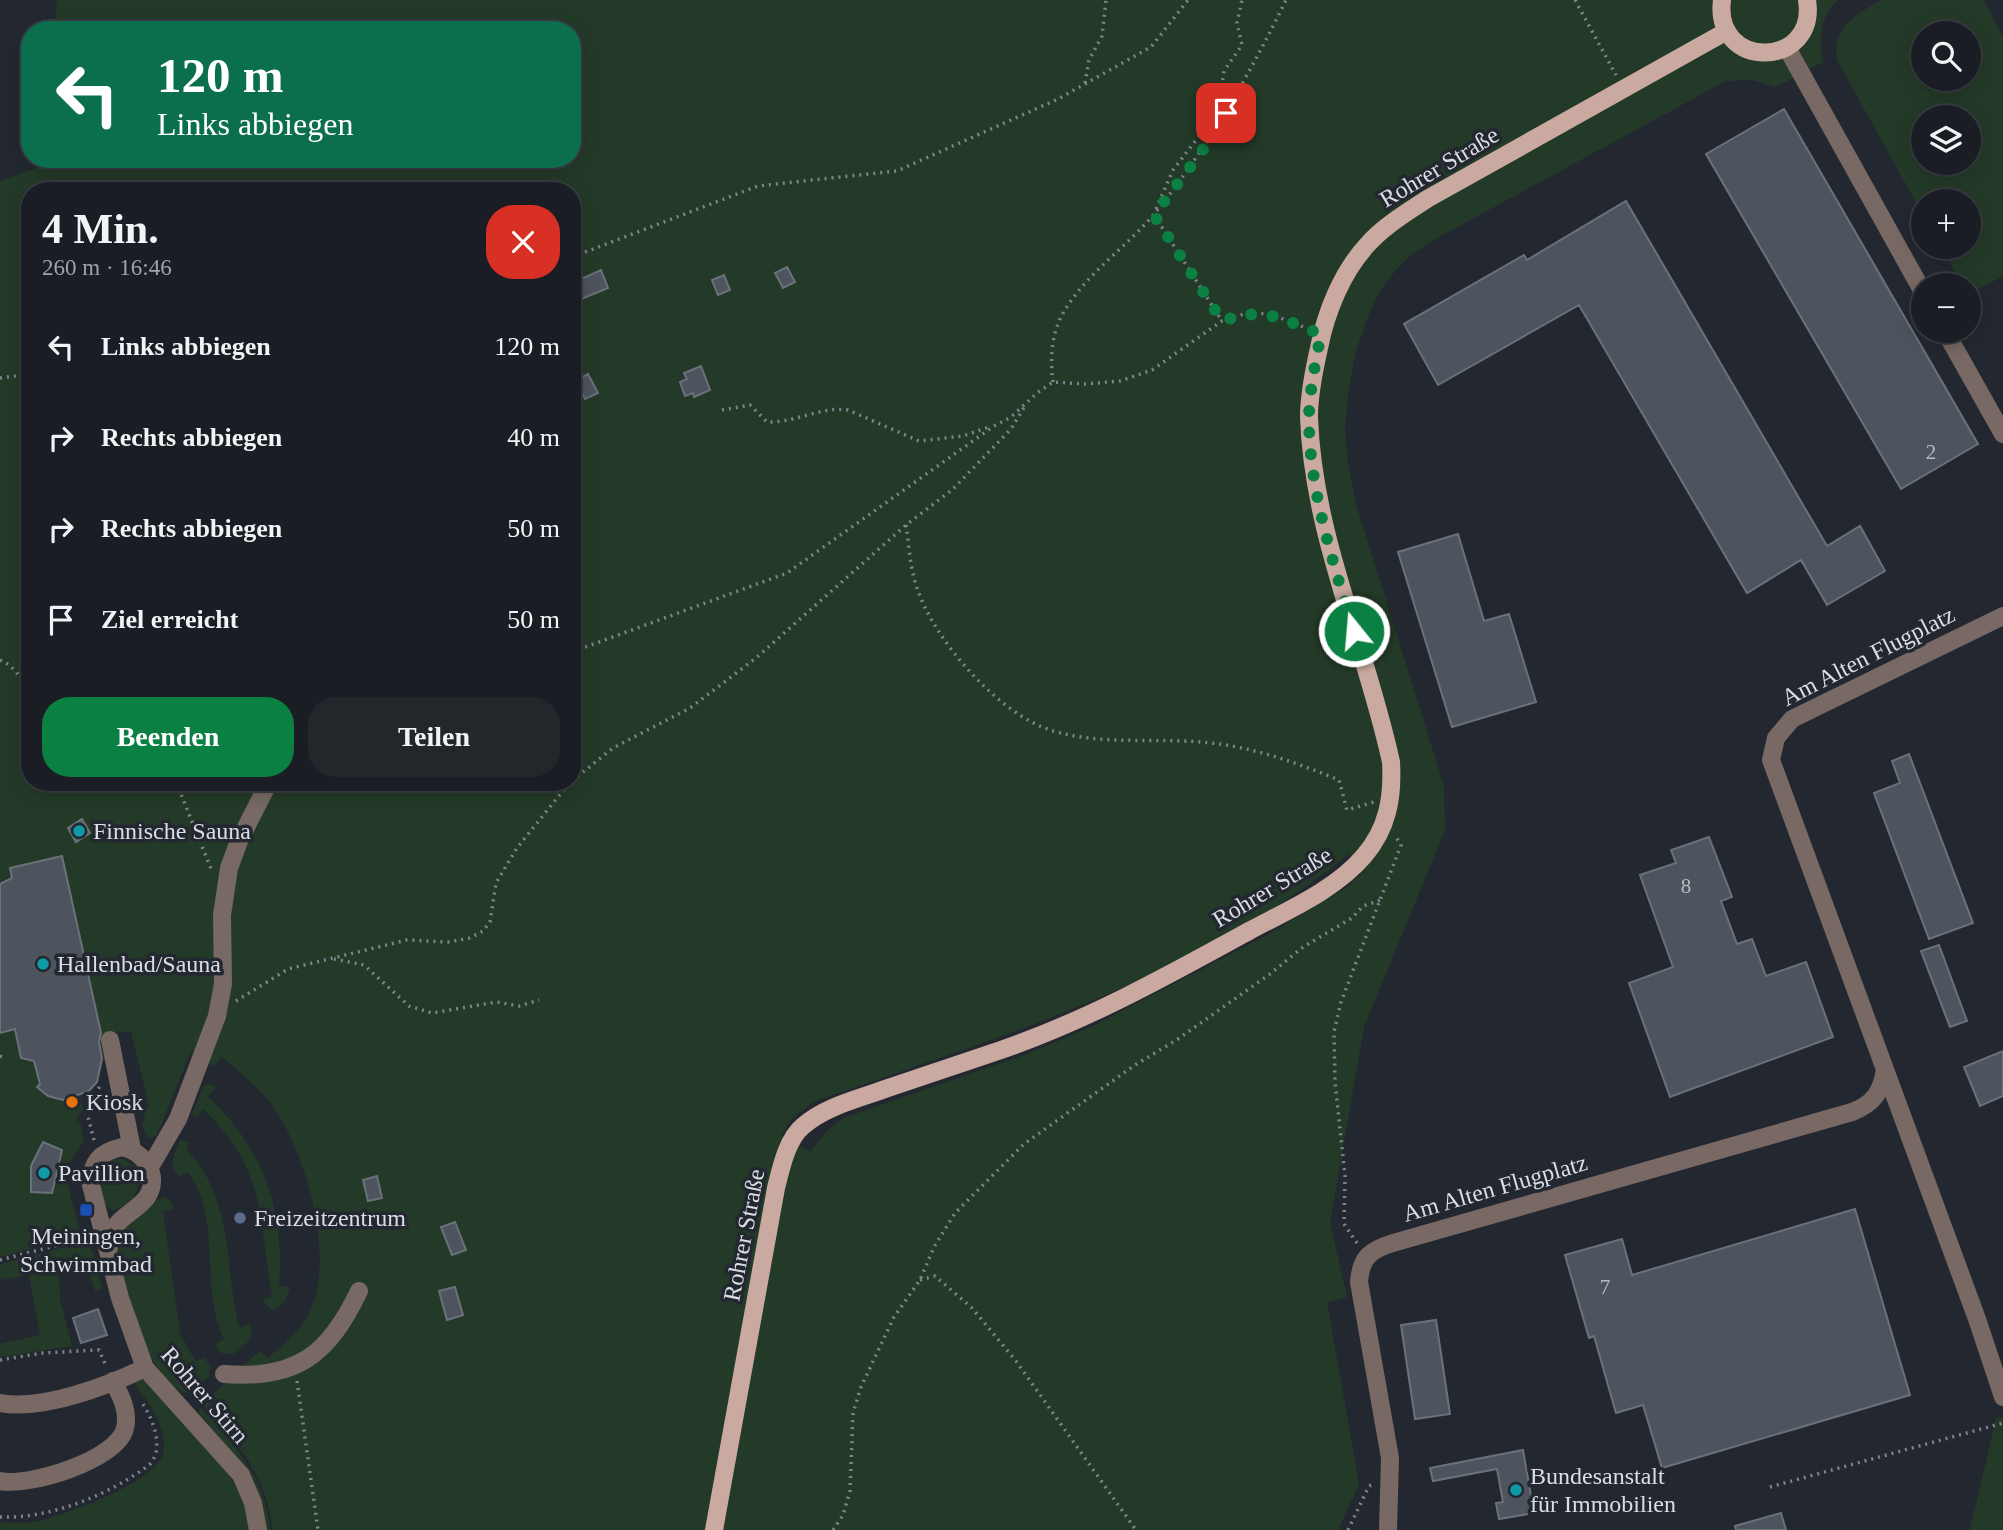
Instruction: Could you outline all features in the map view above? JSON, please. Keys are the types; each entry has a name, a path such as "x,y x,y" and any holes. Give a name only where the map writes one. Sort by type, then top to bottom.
{"main road":[{"path":"1722,0 1722,21 1738,45 1750,51 1768,53 1787,48 1805,26 1807,0"},
{"name":"Rohrer Straße","path":"714,1530 776,1188 785,1154 801,1127 829,1110 1005,1049 1089,1014 1175,972 1332,883 1364,856 1384,823 1391,798 1391,762 1338,577 1314,471 1309,414 1321,334 1343,280 1367,245 1394,220 1727,31"}],"street":[{"path":"1787,48 1912,273"},
{"path":"1952,343 2003,434"},
{"name":"Am Alten Flugplatz","path":"2003,616 1792,719 1782,727 1773,748 1773,772 1885,1069 2003,1397"},
{"path":"150,1167 178,1119 217,1016 223,984 221,944 224,895 239,841 264,791"},
{"path":"108,1249 117,1225 148,1195 152,1186 150,1167 145,1159 132,1149 110,1081 110,1040"},
{"name":"Am Alten Flugplatz","path":"1365,1256 1393,1242 1852,1112 1875,1099 1884,1082 1885,1069"},
{"name":"Rohrer Stirn","path":"132,1149 111,1149 99,1156 92,1166 90,1185 131,1334 145,1368 236,1467 249,1490 258,1530"},
{"path":"1365,1256 1359,1282 1391,1458 1388,1530"},
{"path":"224,1374 256,1375 288,1367 328,1342 339,1330 359,1291"},
{"path":"0,1403 17,1406 34,1404 113,1381 145,1368"},
{"path":"0,1481 21,1482 61,1472 110,1448 121,1439 127,1416 113,1381"}],"path":[{"path":"1085,83 1089,60 1101,36 1106,0"},
{"path":"581,254 758,186 898,171 1085,83 1151,47 1188,0"},
{"path":"1154,215 1173,170 1200,135 1220,99 1224,71 1242,46 1237,23 1242,0"},
{"path":"1053,383 1050,356 1061,317 1079,290 1154,215 1200,154 1252,72 1286,0"},
{"path":"1575,0 1623,89"},
{"path":"1154,215 1222,321"},
{"path":"581,649 787,573 994,426 1011,417 1053,383 1120,381 1152,370 1222,321 1247,313 1270,314 1321,334"},
{"path":"0,378 21,374"},
{"path":"581,773 613,748 690,708 755,658 905,525 952,490 1011,429 1028,401"},
{"path":"722,410 750,405 767,422 785,423 837,409 919,441 963,436 994,426"},
{"path":"905,525 917,589 940,630 985,689 1013,710 1051,730 1089,738 1209,743 1257,751 1339,780 1347,810 1366,802 1378,802 1384,823 1401,845 1341,1002 1334,1031 1335,1082 1345,1176 1344,1224 1365,1256"},
{"path":"0,660 11,665 21,680"},
{"path":"180,791 194,820 217,887 224,895"},
{"path":"217,1016 252,989 288,969 407,940 448,942 470,938 482,931 490,922 496,883 517,848 563,791"},
{"path":"833,1530 843,1515 849,1491 853,1413 861,1387 894,1317 920,1280 934,1247 955,1213 1024,1144 1135,1065 1178,1039 1270,974 1303,947 1352,918 1363,906 1381,900"},
{"path":"329,958 364,965 409,1006 432,1013 497,1002 519,1006 539,1000"},
{"path":"105,1097 110,1081"},
{"path":"104,1133 96,1144 86,1109 110,1081"},
{"path":"0,1260 87,1238"},
{"path":"920,1280 935,1276 972,1308 1016,1361 1136,1530"},
{"path":"0,1360 43,1353 99,1350 113,1381"},
{"path":"288,1367 299,1384 298,1399 313,1477 318,1530"},
{"path":"1770,1487 2003,1423"},
{"path":"1348,1530 1369,1486 1391,1479"}],"green space":[{"path":"57,0 1838,0 1827,13 1822,28 1823,62 1776,87 1752,80 1726,81 1430,242 1411,255 1380,291 1355,354 1345,429 1348,465 1356,504 1444,786 1445,830 1364,1027 1330,1223 1347,1297 1327,1302 1359,1484 1338,1530 273,1530 264,1491 257,1475 239,1447 202,1403 229,1380 269,1378 328,1336 283,1365 242,1366 260,1351 268,1358 290,1338 308,1315 316,1292 320,1266 318,1236 305,1175 282,1121 269,1101 222,1057 213,1067 196,1048 189,1056 159,1130 154,1137 147,1138 141,1122 145,1121 142,1108 149,1106 131,1031 102,1034 107,1058 100,1060 97,1082 80,1097 83,1109 75,1120 81,1125 84,1141 66,1168 81,1235 0,1257 0,181 37,168 581,168 581,21 55,21","holes":["1349,854 1365,870 1347,887 1271,933 1091,1027 1027,1054 843,1118 828,1130 810,1152 781,1135 792,1119 813,1102 1023,1028 1160,971 1226,937 1289,898"]},
{"path":"1881,0 1984,0 2003,37 2003,276 1981,288 1981,273 1956,273 1948,259 1981,259 1981,189 1911,189 1911,193 1838,62 1838,40 1841,32 1854,17"},
{"path":"204,1085 216,1087 208,1097 244,1138 267,1182 274,1207 280,1258 279,1286 290,1287 285,1302 272,1311 262,1299 272,1297 261,1218 249,1174 239,1153 203,1109 196,1117 192,1114"},
{"path":"180,1140 189,1142 186,1149 201,1167 212,1187 224,1229 237,1319 240,1328 249,1323 251,1328 251,1337 233,1354 220,1353 216,1344 224,1339 213,1298 205,1211 199,1191 188,1172 179,1177 173,1168 173,1159"},
{"path":"123,1159 137,1167 140,1183 131,1203 113,1210 101,1198 100,1170 112,1160"},
{"path":"164,1197 170,1200 174,1209 163,1211 180,1333 195,1361 205,1358 210,1367 209,1377 187,1393 163,1376 154,1361 137,1325 121,1276 131,1274 127,1263 118,1265 119,1244 129,1224 145,1208"},
{"path":"90,1244 102,1288 95,1291 87,1263 59,1272 60,1299 72,1346 0,1357 0,1344 40,1335 29,1275 0,1280 0,1264 73,1245 74,1248"},
{"path":"146,1381 230,1476 246,1507 250,1530 0,1530 0,1522 38,1521 92,1503 148,1473 159,1461 164,1450 164,1440 155,1414 134,1383"},
{"path":"200,1407 246,1462 262,1494 270,1530 265,1530 240,1461 198,1412"},
{"path":"1996,1418 2003,1418 2003,1530 1970,1530"}],"building":[{"path":"1784,109 1911,328 1911,343 1920,343 1978,444 1901,489 1706,154"},
{"path":"1626,201 1827,546 1860,526 1885,571 1827,605 1801,560 1747,593 1579,305 1438,385 1404,324 1524,255 1527,260"},
{"path":"787,267 795,282 783,288 775,273"},
{"path":"601,270 608,288 581,299 581,279"},
{"path":"724,275 730,290 718,295 712,280"},
{"path":"701,366 710,390 694,397 693,393 685,396 680,382 687,379 684,373"},
{"path":"588,374 598,393 585,399 581,391 581,378"},
{"path":"1458,534 1484,621 1509,614 1536,702 1452,727 1398,552"},
{"path":"1909,754 1973,923 1929,939 1874,793 1900,783 1892,761"},
{"name":"Finnische Sauna","path":"82,819 90,833 76,842 68,828"},
{"path":"1709,837 1732,897 1721,901 1737,944 1752,939 1766,976 1806,962 1833,1037 1670,1097 1629,983 1673,967 1640,875 1676,863 1671,850"},
{"name":"Hallenbad/Sauna","path":"62,856 101,1033 99,1042 102,1059 97,1082 89,1091 63,1100 48,1096 37,1087 40,1084 34,1061 21,1058 15,1029 0,1033 0,884 12,878 10,868"},
{"path":"1939,945 1967,1021 1950,1027 1921,951"},
{"path":"2003,1051 2003,1096 1980,1106 1964,1067"},
{"name":"Pavillion","path":"43,1142 62,1150 52,1193 31,1192 31,1166"},
{"path":"377,1176 382,1198 368,1201 363,1180"},
{"path":"1855,1209 1910,1395 1662,1468 1643,1405 1616,1413 1594,1336 1589,1338 1565,1255 1622,1239 1632,1275"},
{"path":"455,1222 466,1250 452,1255 441,1227"},
{"path":"455,1287 463,1315 447,1320 439,1291"},
{"path":"98,1309 107,1335 81,1343 73,1318"},
{"path":"1436,1320 1450,1414 1415,1419 1401,1325"},
{"name":"Bundesanstalt für Immobilien","path":"1523,1450 1534,1513 1499,1519 1496,1503 1503,1502 1497,1469 1433,1481 1430,1468"},
{"path":"1781,1513 1786,1530 1736,1530 1735,1526"}],"place":[{"name":"Finnische Sauna","path":"79,831"},
{"name":"Hallenbad/Sauna","path":"43,964"},
{"name":"Kiosk","path":"72,1102"},
{"name":"Pavillion","path":"44,1173"},
{"name":"Meiningen, Schwimmbad","path":"86,1210"},
{"name":"Freizeitzentrum","path":"240,1218"},
{"name":"Bundesanstalt für Immobilien","path":"1516,1490"}],"route":[{"path":"1226,113 1200,154 1154,215 1222,321 1247,313 1270,314 1321,334 1309,414 1314,471 1324,525 1354,631"}]}
